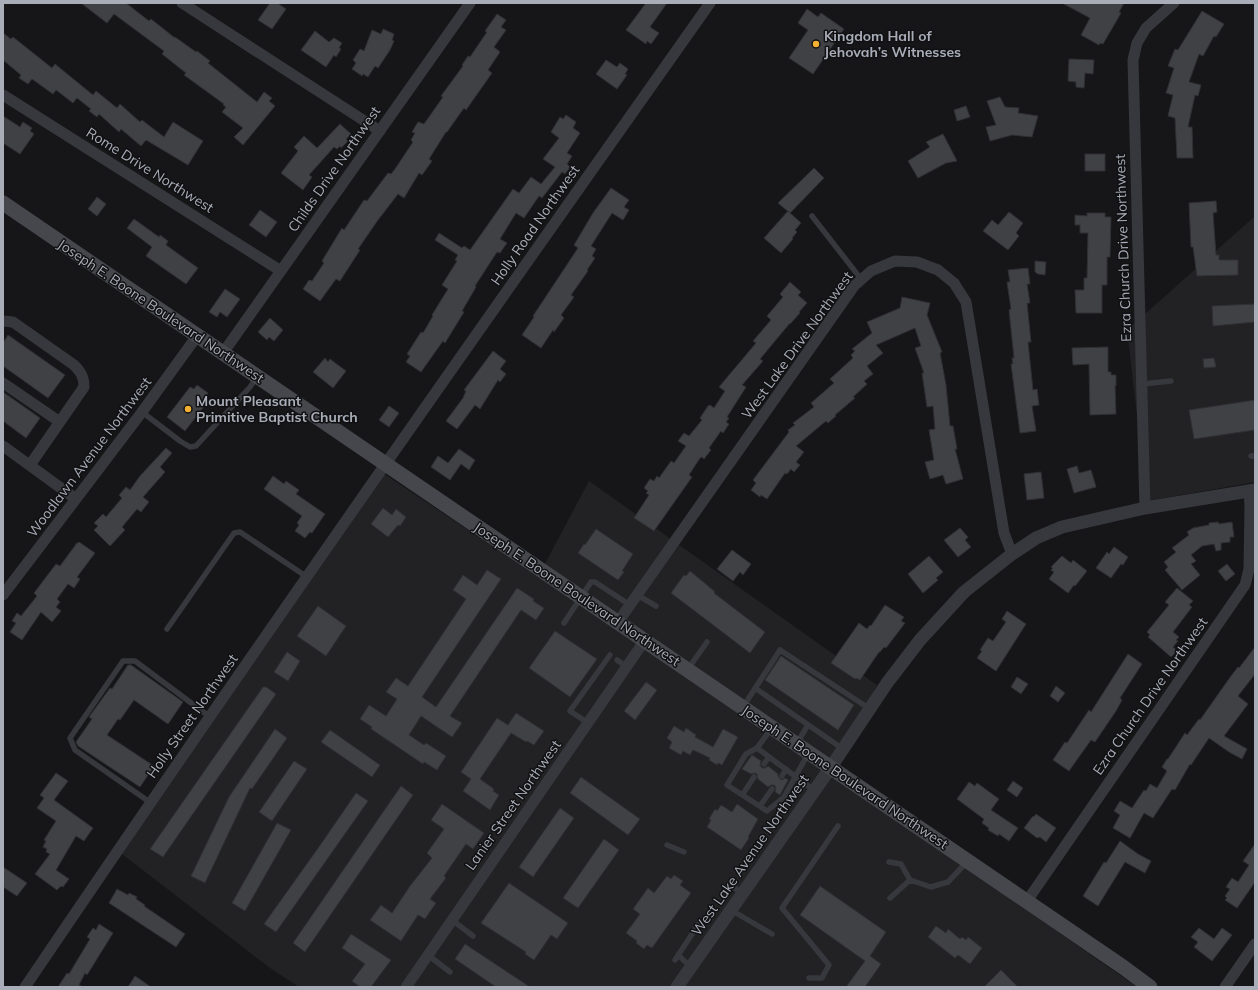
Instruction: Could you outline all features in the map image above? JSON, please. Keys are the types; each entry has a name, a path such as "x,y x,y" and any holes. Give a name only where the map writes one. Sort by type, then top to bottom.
{"main road":[{"name":"Joseph E. Boone Boulevard Northwest","path":"3,203 810,752 1150,987"}],"street":[{"path":"182,3 380,131"},
{"name":"Childs Drive Northwest","path":"223,353 470,3"},
{"name":"Holly Road Northwest","path":"385,464 710,3"},
{"name":"Ezra Church Drive Northwest","path":"1145,508 1133,60 1137,43 1146,28 1174,3"},
{"name":"Rome Drive Northwest","path":"3,95 281,271"},
{"name":"West Lake Drive Northwest","path":"618,622 854,286 871,271 895,262 917,262 938,270 954,283 966,302 1004,534 1012,554"},
{"path":"3,321 13,322 74,365 84,379 84,387 30,465"},
{"name":"Woodlawn Avenue Northwest","path":"3,595 142,412 197,336"},
{"path":"3,383 60,422"},
{"path":"3,446 76,499"},
{"name":"Holly Street Northwest","path":"25,987 210,716 385,464"},
{"name":"Ezra Church Drive Northwest","path":"1027,901 1245,585 1249,569 1250,506 1252,491"},
{"name":"West Lake Avenue Northwest","path":"677,987 815,791 887,682 920,640 964,592 1012,554 1036,538 1062,527 1145,508 1252,491"},
{"name":"Lanier Street Northwest","path":"406,987 645,640"},
{"path":"1225,987 1255,944"}],"lane":[{"path":"812,216 862,279"},
{"path":"142,412 180,442 190,447 196,446 250,387 257,376"},
{"path":"1142,384 1172,381"},
{"path":"167,629 234,533 240,532 307,576"},
{"path":"564,623 591,582 595,582 630,605"},
{"path":"637,594 656,606"},
{"path":"688,669 707,642"},
{"path":"743,707 780,650 870,709"},
{"path":"588,723 570,711 610,655"},
{"path":"617,660 627,667"},
{"path":"151,803 75,750 70,738 123,661 135,661 210,716"},
{"path":"755,688 843,749"},
{"path":"796,743 808,725"},
{"path":"773,727 757,748 746,754 727,785 767,811 784,797 810,752"},
{"path":"757,748 815,791"},
{"path":"764,764 769,757"},
{"path":"782,776 786,769"},
{"path":"743,794 754,777"},
{"path":"760,806 772,789"},
{"path":"810,978 822,978 829,965 782,908 838,826"},
{"path":"667,845 684,852"},
{"path":"889,862 902,864 910,880 931,887 948,882 968,861"},
{"path":"890,898 910,880"},
{"path":"729,884 743,894"},
{"path":"731,910 772,934"},
{"path":"452,920 473,936"},
{"path":"691,967 676,958 698,925"},
{"path":"428,955 450,972"}],"shaded area":[{"path":"1255,216 1255,482 1147,501 1127,330"},
{"path":"377,469 538,577 589,481 877,685 831,774 1137,987 299,987 270,968 122,854 227,690"}],"building":[{"path":"81,3 126,3 149,21 151,19 175,38 196,52 197,51 210,61 208,63 257,102 264,92 272,98 269,101 275,106 243,145 234,137 243,128 222,112 226,107 223,105 224,104 184,75 186,73 162,54 164,51 114,14 107,23"},
{"path":"270,3 277,3 286,9 272,29 258,20"},
{"path":"646,3 667,3 650,27 659,33 651,44 647,41 646,44 626,30"},
{"path":"1062,3 1124,3 1119,12 1121,13 1103,44 1100,43 1099,45 1081,35 1090,18"},
{"name":"Kingdom Hall of Jehovah’s Witnesses","path":"807,9 818,17 821,13 844,29 813,74 789,58 808,30 798,23"},
{"path":"1202,11 1224,24 1216,37 1214,36 1203,56 1199,54 1189,82 1201,85 1198,96 1195,95 1188,127 1192,127 1193,158 1177,158 1175,118 1168,116 1173,95 1166,93 1174,68 1168,66 1175,49 1178,50"},
{"path":"497,14 506,20 501,27 506,30 494,47 500,52 488,70 492,73 466,110 464,108 446,132 429,159 432,161 422,175 419,173 404,198 398,194 358,249 360,250 340,281 336,279 320,301 303,289 309,280 312,281 324,263 322,261 342,228 344,230 364,200 367,201 388,173 391,174 395,169 413,142 411,140 415,133 412,132 418,122 424,124 443,97 441,96 463,66 462,65 468,56 470,57 487,32 485,31"},
{"path":"383,29 394,34 392,40 394,41 390,50 378,68 375,66 368,77 363,74 362,76 352,69 356,63 353,60 360,49 364,51 372,30 381,34"},
{"path":"315,31 329,42 334,38 342,43 339,48 341,49 336,57 334,55 326,67 301,50"},
{"path":"3,33 11,39 13,37 52,68 55,64 93,95 96,91 117,108 120,104 140,122 142,120 164,137 173,122 203,141 188,165 146,140 141,146 121,129 119,132 99,114 97,117 89,111 91,109 77,98 73,103 56,90 53,94 32,79 28,84 19,78 21,75 3,60"},
{"path":"1069,59 1094,60 1093,74 1085,73 1084,88 1076,87 1076,82 1068,81"},
{"path":"606,60 617,67 620,63 628,69 625,74 627,75 617,89 596,74"},
{"path":"1000,97 1005,107 1019,108 1018,113 1038,116 1032,137 1012,135 990,141 986,127 996,125 987,101"},
{"path":"966,106 970,117 957,121 954,110"},
{"path":"566,115 576,122 573,128 580,133 567,153 572,156 567,164 570,167 565,174 562,172 542,198 539,196 524,218 516,213 500,239 507,243 500,253 497,252 475,286 476,287 462,311 464,312 445,343 443,341 421,372 406,362 410,356 407,354 421,332 423,333 448,289 442,285 457,261 455,260 458,255 435,240 439,233 462,248 464,246 470,250 513,189 519,193 531,177 541,184 555,167 543,159 559,138 551,132 560,117 563,119"},
{"path":"3,116 20,127 23,122 32,128 30,131 34,134 20,154 3,143"},
{"path":"340,124 351,134 346,139 348,141 341,148 340,146 337,149 334,147 309,175 312,177 303,190 281,173 298,151 294,147 304,136 317,148"},
{"path":"943,134 957,161 946,163 918,178 908,161 930,147 926,142"},
{"path":"1085,154 1105,154 1105,171 1085,171"},
{"path":"814,168 824,178 790,213 778,203"},
{"path":"611,188 629,200 624,207 629,210 623,220 612,213 591,246 596,249 592,256 595,258 587,270 588,271 571,295 574,297 561,315 564,318 554,332 553,330 541,348 522,335 578,248 574,245 593,213"},
{"path":"97,197 106,204 97,216 88,209"},
{"path":"1216,201 1217,212 1213,213 1216,255 1219,255 1219,260 1238,260 1238,275 1197,276 1193,247 1191,247 1189,203"},
{"path":"260,210 277,222 266,237 249,225"},
{"path":"788,211 801,223 795,230 797,232 792,238 793,239 781,253 764,238"},
{"path":"1009,212 1023,223 1016,233 1019,236 1008,250 983,231 992,220 998,225"},
{"path":"1087,213 1105,213 1105,217 1111,217 1110,257 1107,257 1107,285 1102,285 1102,313 1076,313 1075,290 1084,290 1084,278 1087,278 1088,233 1080,233 1080,225 1075,225 1075,215 1087,216"},
{"path":"134,219 159,237 160,235 168,241 166,245 198,268 186,284 146,256 152,247 127,228"},
{"path":"1035,261 1046,262 1045,275 1035,272"},
{"path":"1028,268 1030,284 1027,284 1030,303 1027,303 1031,342 1028,342 1033,390 1037,389 1039,405 1032,406 1036,431 1020,433 1011,364 1013,364 1012,358 1014,358 1009,310 1011,309 1007,282 1010,282 1008,270"},
{"path":"790,282 801,292 798,295 807,303 760,359 763,361 742,385 746,387 727,417 729,418 726,422 729,424 723,433 721,431 709,448 711,450 704,459 702,457 700,458 689,475 692,477 654,531 634,518 649,495 646,493 648,491 644,488 650,479 654,481 657,476 659,478 671,461 674,463 686,446 678,441 684,433 689,436 702,420 700,418 708,406 710,405 714,408 725,391 719,387 756,343 753,341 771,320 767,316 783,297 780,294"},
{"path":"225,289 240,299 227,317 220,312 217,317 209,312"},
{"path":"902,297 930,303 927,315 942,352 940,353 946,385 950,426 953,426 957,449 955,449 963,479 946,484 943,475 930,479 925,462 934,460 929,430 935,429 933,406 927,407 922,373 924,373 915,348 921,346 915,328 876,345 883,353 867,366 873,374 864,381 867,384 853,397 855,398 828,423 826,421 796,446 804,452 796,462 800,465 794,472 791,469 787,474 785,473 767,499 761,495 760,497 751,490 756,483 753,480 789,432 788,430 795,425 793,423 814,407 811,403 834,383 830,379 853,358 851,355 855,351 852,349 872,333 867,322 900,308"},
{"path":"1255,304 1255,322 1213,326 1212,306"},
{"path":"270,318 283,330 274,341 269,337 267,340 258,332"},
{"path":"8,335 65,375 48,398 3,366 3,343"},
{"path":"1108,347 1108,372 1111,372 1111,375 1116,375 1116,414 1090,415 1089,364 1073,365 1072,348"},
{"path":"493,351 506,361 500,369 506,374 500,382 498,380 480,409 475,405 457,429 446,421 463,398 466,391 464,390"},
{"path":"325,358 328,362 330,359 346,371 333,388 313,372"},
{"path":"1214,358 1216,367 1204,368 1203,359"},
{"name":"Mount Pleasant Primitive Baptist Church","path":"197,385 208,393 205,397 209,400 185,431 167,417 190,387 194,389"},
{"path":"3,392 40,418 26,438 3,421"},
{"path":"1255,400 1255,430 1194,439 1189,410"},
{"path":"389,406 399,413 389,427 379,420"},
{"path":"166,448 172,453 160,467 165,472 143,497 149,502 141,512 137,509 122,527 125,530 110,546 94,530 98,526 94,523 103,514 106,517 122,498 119,495 126,487 130,490 140,476"},
{"path":"459,449 475,460 469,470 461,464 450,480 431,467 438,456 448,463"},
{"path":"1077,466 1079,473 1091,470 1096,487 1074,493 1067,469"},
{"path":"1041,472 1044,498 1027,500 1024,474"},
{"path":"273,476 284,484 286,481 299,490 296,494 325,514 312,533 310,532 305,538 295,531 299,525 297,523 302,516 264,489"},
{"path":"383,508 392,515 396,509 406,517 400,526 398,525 388,537 371,524"},
{"path":"1218,522 1219,524 1232,522 1234,537 1230,537 1230,542 1221,543 1221,550 1216,551 1214,544 1202,546 1191,555 1196,561 1191,564 1200,575 1182,590 1165,570 1168,567 1164,562 1176,552 1172,548 1189,535 1187,532 1193,528"},
{"path":"960,528 968,537 965,540 971,547 958,557 944,540"},
{"path":"596,529 633,554 618,580 578,553"},
{"path":"79,542 95,553 77,577 80,579 74,588 68,584 57,599 60,602 56,607 61,611 52,622 41,612 22,640 10,632 16,623 12,621 17,613 21,616 37,596 34,593 56,564 60,566"},
{"path":"1114,547 1128,557 1111,578 1096,568 1107,552 1109,554"},
{"path":"732,550 751,564 743,575 740,572 733,581 717,569"},
{"path":"929,556 943,572 936,578 938,580 923,593 908,574"},
{"path":"1062,556 1071,563 1073,560 1087,571 1068,593 1049,579 1054,572 1051,570 1053,568 1051,567"},
{"path":"1227,564 1235,574 1226,581 1218,571"},
{"path":"487,570 501,579 422,697 436,707 517,588 534,599 533,601 544,608 536,620 521,610 450,716 462,723 452,737 421,716 409,735 424,745 426,743 446,756 437,770 424,762 423,764 371,729 372,727 360,719 369,705 386,716 397,699 386,692 396,678 408,686 466,599 453,590 463,575 477,585"},
{"path":"690,571 715,592 714,593 765,632 750,653 671,593 684,575 686,576"},
{"path":"1177,588 1193,601 1189,605 1192,607 1173,632 1179,637 1176,640 1178,641 1173,647 1177,651 1171,657 1148,637 1150,635 1147,632 1169,605 1165,602"},
{"path":"885,605 904,617 901,621 905,623 886,648 884,647 879,652 860,680 855,679 831,663 859,623 867,629 870,625 871,626"},
{"path":"318,606 346,626 326,656 297,636"},
{"path":"1007,611 1026,624 996,671 977,658 982,651 980,650 988,638 993,641 1006,622 1002,619"},
{"path":"555,631 597,659 570,697 529,668"},
{"path":"1255,647 1255,674 1238,696 1248,704 1224,736 1247,749 1242,759 1209,738 1191,765 1190,764 1175,790 1172,789 1153,818 1144,813 1130,838 1113,828 1120,815 1114,811 1120,801 1132,808 1150,784 1157,788 1167,771 1162,767 1185,733 1187,735 1199,719 1200,720 1231,676"},
{"path":"287,652 300,661 288,681 274,672"},
{"path":"1128,654 1142,664 1120,698 1122,700 1116,711 1095,742 1091,740 1069,771 1053,760 1065,742 1067,743 1089,710 1091,712"},
{"path":"781,656 854,705 838,730 765,680"},
{"path":"128,665 131,665 183,702 168,724 134,700 107,735 154,766 140,787 78,746 76,742 92,719 89,717 110,688 112,689"},
{"path":"1017,677 1028,684 1021,694 1011,687"},
{"path":"646,682 657,690 635,720 624,711"},
{"path":"1056,686 1065,693 1058,702 1050,696"},
{"path":"263,687 266,687 276,694 163,857 150,849"},
{"path":"516,713 544,731 534,745 511,733 480,779 494,789 493,791 499,795 490,810 463,791 471,779 461,772 497,718 508,725"},
{"path":"674,726 684,732 686,728 696,735 695,737 713,747 723,729 738,737 722,765 718,763 717,765 709,760 710,758 693,750 690,755 683,751 681,755 669,748 672,742 667,738"},
{"path":"275,729 287,738 252,789 250,788 205,883 191,876 229,797"},
{"path":"330,730 380,765 372,777 321,742"},
{"path":"752,755 761,761 760,765 762,768 768,766 778,774 780,779 782,780 785,778 788,780 780,795 775,792 776,788 774,785 768,787 758,779 757,774 751,774 742,769"},
{"path":"294,761 307,769 272,821 259,812"},
{"path":"56,773 68,781 54,800 93,828 84,841 76,836 56,870 69,879 63,887 61,886 57,890 35,874 50,854 46,852 47,849 43,847 46,841 44,840 56,821 37,808 44,798 40,795"},
{"path":"581,777 640,819 628,835 570,793"},
{"path":"1013,781 1023,788 1017,797 1007,790"},
{"path":"969,782 975,786 977,783 999,799 991,810 1018,828 1009,841 999,834 998,836 988,830 989,828 982,823 984,819 957,799"},
{"path":"401,786 413,795 305,952 293,943"},
{"path":"356,793 368,801 276,932 264,924"},
{"path":"442,804 484,833 473,849 466,844 444,876 446,878 430,899 436,903 425,919 418,915 401,941 370,920 381,905 392,913 410,886 432,858 427,853 444,829 431,820"},
{"path":"737,804 758,819 748,837 749,838 741,850 707,827 711,820 709,819 715,809 717,811 721,805 732,812"},
{"path":"560,808 574,818 533,877 519,867"},
{"path":"1036,814 1056,828 1046,842 1040,837 1037,838 1024,828"},
{"path":"277,823 291,830 245,911 232,903"},
{"path":"604,839 619,850 578,908 563,898"},
{"path":"1120,841 1151,861 1145,873 1125,862 1098,906 1083,896 1104,862 1106,863"},
{"path":"1255,844 1255,882 1237,908 1225,900 1227,898 1225,896 1230,889 1226,887 1232,878 1238,882 1249,865 1243,861"},
{"path":"3,867 27,883 17,896 3,887"},
{"path":"674,875 683,881 680,885 691,893 652,948 647,945 644,949 636,943 637,941 626,933 640,914 633,909 648,888 654,893 667,876 671,879"},
{"path":"509,883 568,923 557,939 551,935 534,960 525,954 526,952 481,923"},
{"path":"820,886 886,932 870,956 881,964 865,987 846,987 865,961 800,915"},
{"path":"117,889 128,895 129,893 137,897 136,899 145,905 144,906 185,934 176,947 109,903"},
{"path":"99,924 113,933 87,975 85,973 79,985 83,987 58,987 67,973 69,974 90,939 87,937 93,928 96,930"},
{"path":"936,926 946,933 948,929 960,939 962,937 966,940 968,937 982,948 970,964 958,955 955,958 928,937"},
{"path":"1199,928 1214,939 1222,928 1232,935 1212,961 1194,947 1198,942 1191,937"},
{"path":"351,934 391,960 371,987 360,987 352,981 365,964 342,948"},
{"path":"465,944 530,987 496,987 455,959"},
{"path":"1001,970 1018,987 984,987"},
{"path":"135,976 151,987 128,987"}],"place":[{"name":"Kingdom Hall of Jehovah’s Witnesses","path":"816,44"},
{"name":"Mount Pleasant Primitive Baptist Church","path":"188,409"}]}
